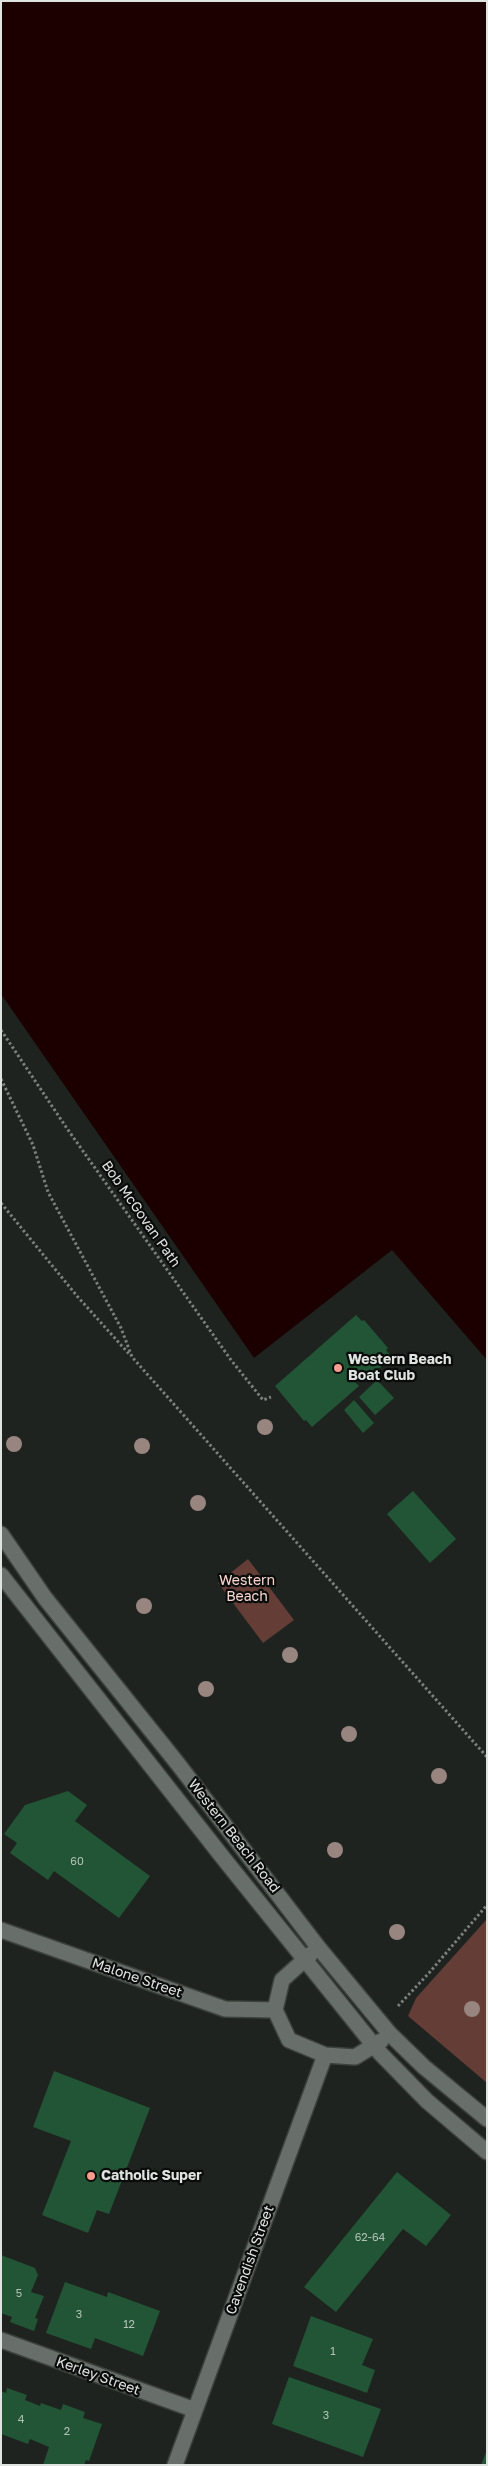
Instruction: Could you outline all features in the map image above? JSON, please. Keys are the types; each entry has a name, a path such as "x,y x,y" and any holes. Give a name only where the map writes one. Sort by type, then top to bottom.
{"street":[{"name":"Western Beach Road","path":"1,1534 45,1598 178,1764 318,1947 386,2028 424,2067 487,2118"},
{"name":"Western Beach Road","path":"1,1575 304,1960 374,2045 427,2101 487,2152"},
{"name":"Malone Street","path":"1,1930 225,2009 275,2010"},
{"path":"318,1947 282,1980 275,2010 289,2040 325,2055 355,2057 374,2045 386,2028"},
{"name":"Cavendish Street","path":"175,2465 325,2055"},
{"name":"Kerley Street","path":"1,2340 195,2410"}],"path":[{"name":"Bob McGovan Path","path":"1,1030 66,1127 231,1360 264,1400 271,1397"},
{"path":"1,1079 33,1145 48,1192 121,1328 132,1357"},
{"path":"1,1203 77,1296 487,1757"},
{"path":"386,2028 487,1905"}],"green space":[{"name":"Western Beach","path":"248,1559 294,1620 263,1643 218,1583"},
{"path":"487,1919 487,2083 408,2016 416,1998"}],"shaded area":[{"path":"1,1 487,1 487,1360 392,1250 254,1358 1,994"}],"building":[{"name":"Western Beach Boat Club","path":"356,1315 362,1321 364,1320 388,1348 386,1350 392,1357 366,1380 360,1373 352,1379 359,1386 312,1427 306,1420 304,1421 275,1386"},
{"path":"377,1380 394,1398 375,1415 359,1397"},
{"path":"354,1400 374,1423 363,1433 344,1410"},
{"path":"413,1491 456,1539 430,1563 387,1514"},
{"path":"68,1791 87,1805 75,1821 150,1876 119,1918 54,1871 48,1880 10,1853 17,1843 4,1834 25,1805"},
{"name":"Catholic Super","path":"54,2071 150,2108 109,2214 97,2210 88,2233 42,2215 71,2141 33,2127"},
{"path":"397,2172 451,2215 426,2246 403,2229 336,2312 304,2287"},
{"path":"1,2255 35,2268 38,2275 31,2292 44,2296 35,2318 38,2319 34,2331 10,2322 12,2317 1,2313"},
{"path":"65,2282 107,2297 108,2292 160,2311 143,2356 95,2338 91,2349 46,2333"},
{"path":"311,2316 373,2339 362,2365 375,2370 367,2393 293,2366"},
{"path":"289,2377 381,2409 363,2457 272,2424"},
{"path":"7,2388 27,2395 25,2400 40,2406 41,2403 61,2410 63,2404 85,2412 83,2418 102,2424 89,2461 86,2460 84,2465 43,2465 49,2447 30,2439 28,2444 1,2434 1,2391 6,2393"},
{"path":"487,2450 487,2465 481,2465"}],"place":[{"name":"Western Beach Boat Club","path":"338,1368"},
{"name":"Catholic Super","path":"91,2176"}]}
